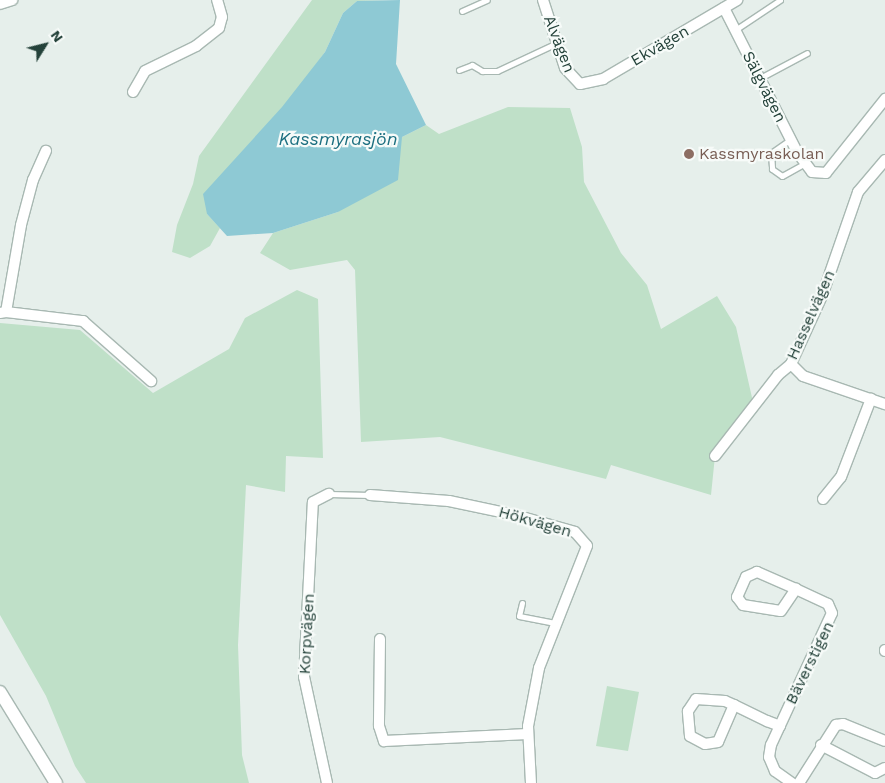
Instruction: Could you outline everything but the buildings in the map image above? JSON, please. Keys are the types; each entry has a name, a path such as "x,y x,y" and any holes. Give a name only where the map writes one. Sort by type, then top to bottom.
{"street":[{"path":"0,4 12,0"},
{"path":"133,92 146,71 196,46 219,28 222,17 217,0"},
{"name":"Alvägen","path":"543,0 565,68 580,84"},
{"name":"Ekvägen","path":"580,84 603,79 737,0"},
{"name":"Sälgvägen","path":"724,8 804,164"},
{"path":"804,164 812,172 826,173 885,99"},
{"path":"46,151 33,180 21,225 3,313 83,321 151,381"},
{"name":"Hasselvägen","path":"715,456 778,375 791,364 822,296 858,192 885,160"},
{"path":"791,364 803,376 885,404"},
{"path":"823,499 841,477 870,399"},
{"name":"Korpvägen","path":"327,783 304,677 313,502 329,494"},
{"name":"Hökvägen","path":"370,495 449,500 575,532 587,546 539,668 528,734 531,783"},
{"name":"Bäverstigen","path":"792,783 775,771 769,757 780,726 832,618 828,604 796,589 752,573 746,577 737,597 743,605 781,611 796,589"},
{"path":"380,639 379,719 384,741 528,734"},
{"path":"0,692 56,783"},
{"path":"734,705 718,742 705,744 690,736 688,711 692,702 719,700 734,705 780,726"},
{"path":"799,783 831,728 839,724 885,741"},
{"path":"821,745 875,773 885,768"}],"lane":[{"path":"462,11 486,0"},
{"path":"735,30 780,0"},
{"path":"459,70 472,65 482,71 497,71 557,43"},
{"path":"759,78 807,53"},
{"path":"791,140 771,153 772,169 782,176 804,164"},
{"path":"329,494 370,495"},
{"path":"522,603 519,616 556,624"}],"green space":[{"path":"312,0 387,0 357,1 343,13 325,52 207,214 220,228 210,246 190,258 172,252 177,225 193,184 199,156"},
{"path":"508,107 570,108 582,147 584,182 621,253 647,285 661,329 717,296 736,327 753,402 715,456 711,495 611,465 606,479 440,437 361,442 355,270 347,260 290,270 260,253 273,233 338,212 402,137 426,125 439,134"},
{"path":"297,290 318,299 323,458 286,456 285,492 246,485 238,645 242,755 249,783 86,783 75,766 46,696 0,615 0,323 80,330 153,393 229,349 245,318"},
{"path":"607,686 639,692 628,751 596,746"}],"water":[{"name":"Kassmyrasjön","path":"400,0 396,64 426,125 402,137 398,180 338,212 273,233 227,236 207,214 203,194 282,107 325,52 343,13 357,1"}],"place":[{"name":"Kassmyraskolan","path":"689,154"}]}
